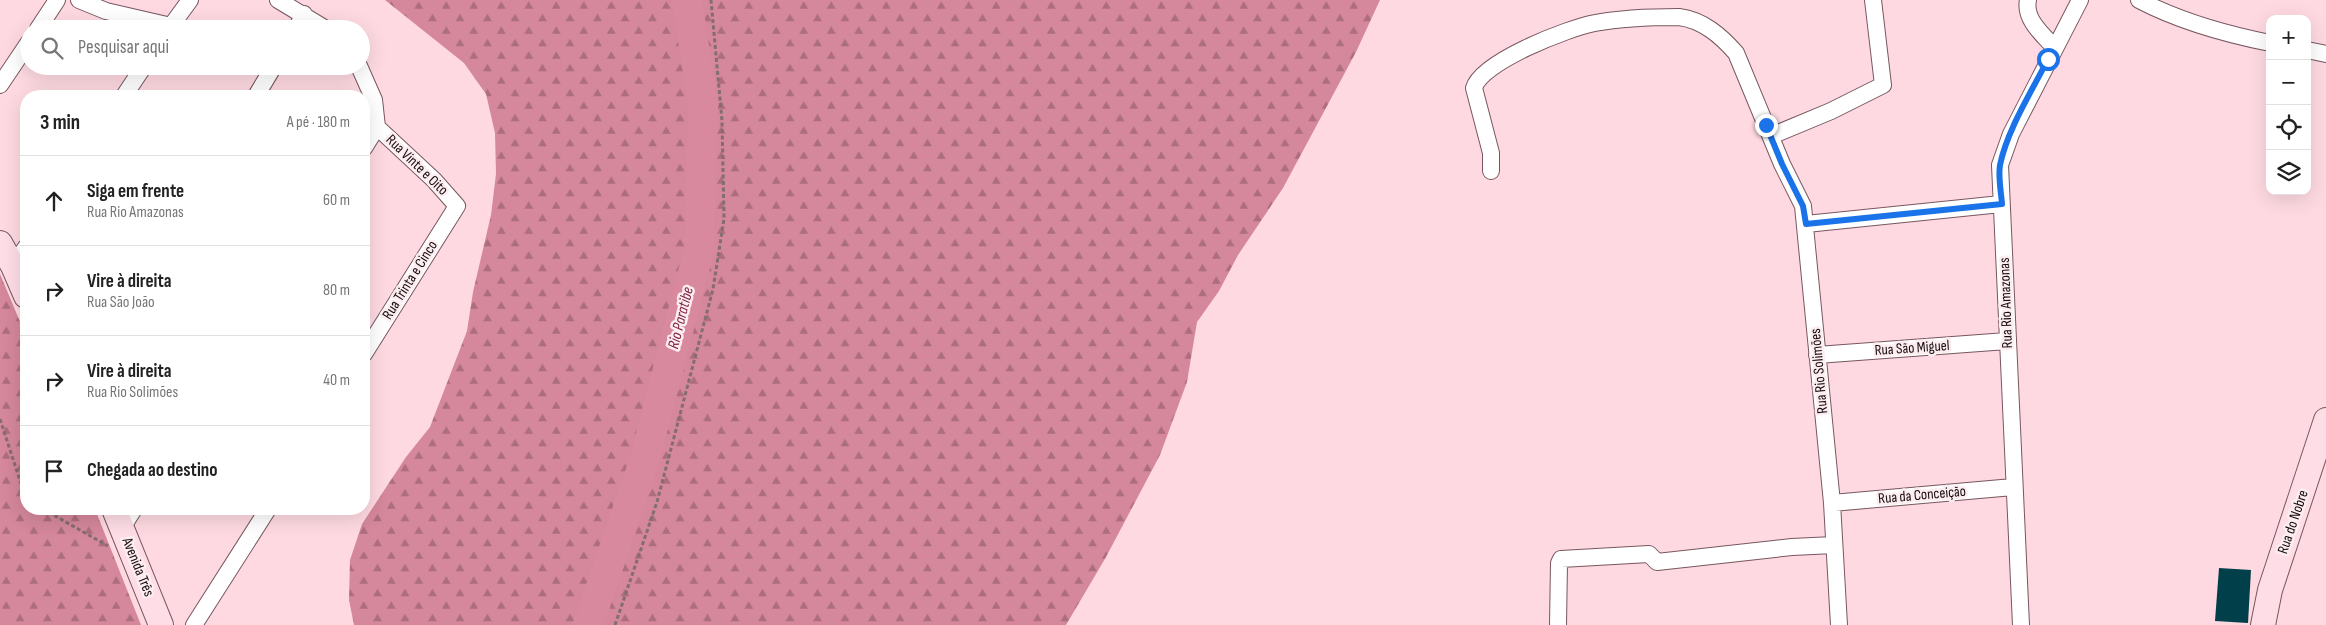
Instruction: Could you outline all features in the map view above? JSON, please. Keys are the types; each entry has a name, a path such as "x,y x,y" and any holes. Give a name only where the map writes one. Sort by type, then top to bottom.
{"main road":[{"path":"0,243 20,282"},
{"name":"Rua do Nobre","path":"2263,625 2270,590 2322,451 2326,420"},
{"name":"Avenida Três","path":"123,515 135,561 161,625"}],"street":[{"path":"44,20 57,0"},
{"path":"79,0 106,11 142,20"},
{"path":"175,20 190,0"},
{"path":"278,0 313,20"},
{"path":"1769,131 1831,112 1883,84 1873,0"},
{"path":"2028,0 2027,7 2030,20 2054,47"},
{"name":"Rua Rio Amazonas","path":"2020,625 2000,176 2003,155 2010,134 2080,0"},
{"path":"2139,0 2164,13 2245,38 2266,42"},
{"path":"301,20 304,14"},
{"name":"Rua Rio Solimões","path":"1491,171 1491,154 1474,96 1474,88 1477,79 1490,68 1525,48 1575,28 1595,23 1668,17 1689,18 1702,24 1726,42 1739,58 1803,206 1832,503 1839,625"},
{"path":"2311,51 2326,54"},
{"path":"0,85 20,55"},
{"path":"128,90 138,75"},
{"path":"260,90 269,75"},
{"name":"Rua Vinte e Oito","path":"364,75 370,90"},
{"name":"Rua Vinte e Oito","path":"370,90 374,100 377,127 434,180 457,206"},
{"path":"370,138 377,127"},
{"path":"1806,224 2002,204"},
{"name":"Rua Trinta e Cinco","path":"370,344 457,206"},
{"path":"13,266 20,255"},
{"name":"Rua São Miguel","path":"1817,355 2007,341"},
{"name":"Rua da Conceição","path":"1832,503 2013,487"},
{"path":"194,625 264,515"},
{"path":"1558,625 1559,563 1561,559 1649,554 1657,562 1792,547 1834,545"}],"path":[{"path":"615,625 656,502 713,288 724,219 722,121 711,0"},
{"path":"0,418 20,480"},
{"path":"54,515 135,561"}],"green space":[{"path":"385,0 1380,0 1356,52 1283,188 1238,255 1219,291 1197,322 1187,382 1160,455 1106,557 1066,625 354,625 349,600 350,560 362,524 368,515 370,515 370,512 406,457 430,427 467,331 473,292 491,215 496,174 495,133 486,94 464,63"},
{"path":"0,274 20,322 20,515 97,515 141,625 0,625"}],"building":[{"path":"2219,568 2251,570 2248,623 2215,621"}],"waterway":[{"name":"Rio Paratibe","path":"588,625 644,462 699,250 703,106 687,0"}],"route":[{"path":"1766,125 1782,164 1803,206 1806,224 2002,204 2000,165 2003,155 2010,134 2048,59"}]}
